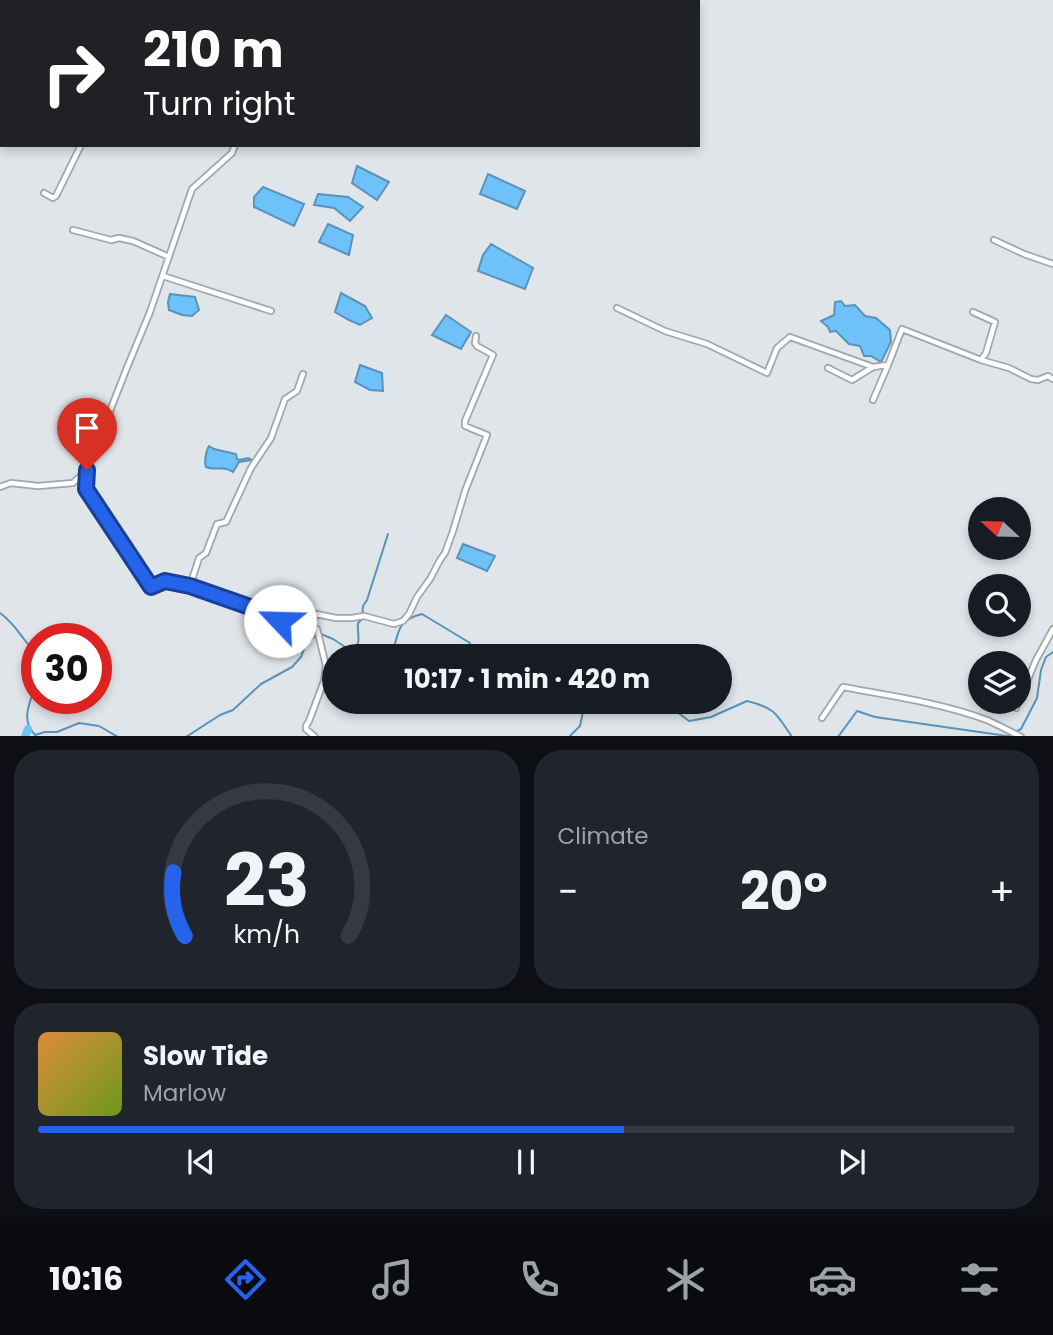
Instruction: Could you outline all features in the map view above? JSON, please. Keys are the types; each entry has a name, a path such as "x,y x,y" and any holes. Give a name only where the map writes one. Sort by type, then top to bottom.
{"street":[{"path":"44,193 53,198 56,196 80,147"},
{"path":"234,147 232,153 192,189 150,313 87,470 86,489 151,587 165,581 190,586 270,614 307,632"},
{"path":"73,230 111,240 118,237 169,257"},
{"path":"994,240 1053,264"},
{"path":"163,276 271,311"},
{"path":"617,308 665,331 707,344 767,373 777,348 790,337 873,367"},
{"path":"973,312 995,321 986,353 981,360"},
{"path":"873,400 902,329 1009,368 1031,379 1038,380 1048,376 1053,379"},
{"path":"307,632 316,614 336,618 364,616 394,624 403,621 430,579 449,543 486,435 465,426 493,355 477,346 476,336"},
{"path":"828,368 852,380 873,367 888,365"},
{"path":"190,586 199,558 206,553 217,524 226,522 251,468 271,438 285,399 297,391 303,374"},
{"path":"0,487 11,483 38,486 74,483 87,470"},
{"path":"307,632 317,629 326,666 324,681 306,726 314,736"},
{"path":"1031,672 1053,629"},
{"path":"822,718 843,687 942,706 988,721 1019,736"}],"water":[{"path":"357,166 389,182 377,200 352,183"},
{"path":"488,174 525,191 517,209 480,194"},
{"path":"263,187 304,204 294,226 254,207 254,197"},
{"path":"318,194 348,197 363,207 350,221 334,208 314,205"},
{"path":"328,224 353,235 349,255 319,242"},
{"path":"491,244 533,268 525,289 478,271 483,255"},
{"path":"341,293 365,306 372,318 360,325 335,312"},
{"path":"170,294 195,297 199,310 192,316 169,310"},
{"path":"841,301 845,306 855,305 865,316 876,318 890,330 891,342 881,362 871,356 864,356 860,346 849,344 836,331 830,332 821,321 834,315 835,302"},
{"path":"446,315 471,332 461,349 432,335"},
{"path":"360,365 382,373 383,391 370,390 355,382"},
{"path":"209,446 236,454 239,460 252,460 239,462 233,472 206,467"},
{"path":"463,544 495,556 487,571 457,558"}],"waterway":[{"path":"357,644 358,623 362,619 363,606 388,534"},
{"path":"0,613 21,634"},
{"path":"394,644 402,625 422,614 470,644"},
{"path":"321,634 341,644"},
{"path":"188,736 220,715 233,710 261,684 292,667 301,657 306,644 316,635"},
{"path":"1007,736 1021,729 1037,698 1046,657 1053,652"},
{"path":"732,708 747,701 764,706 774,713 791,736"},
{"path":"839,736 857,711 875,717 1007,736"},
{"path":"27,714 30,729 35,735 57,732 79,723 99,726 116,736"},
{"path":"570,736 580,726 583,714"},
{"path":"680,714 689,721 718,714"},
{"path":"25,736 28,729"}],"route":[{"path":"87,470 86,489 151,587 165,581 190,586 270,614 280,621"}]}
